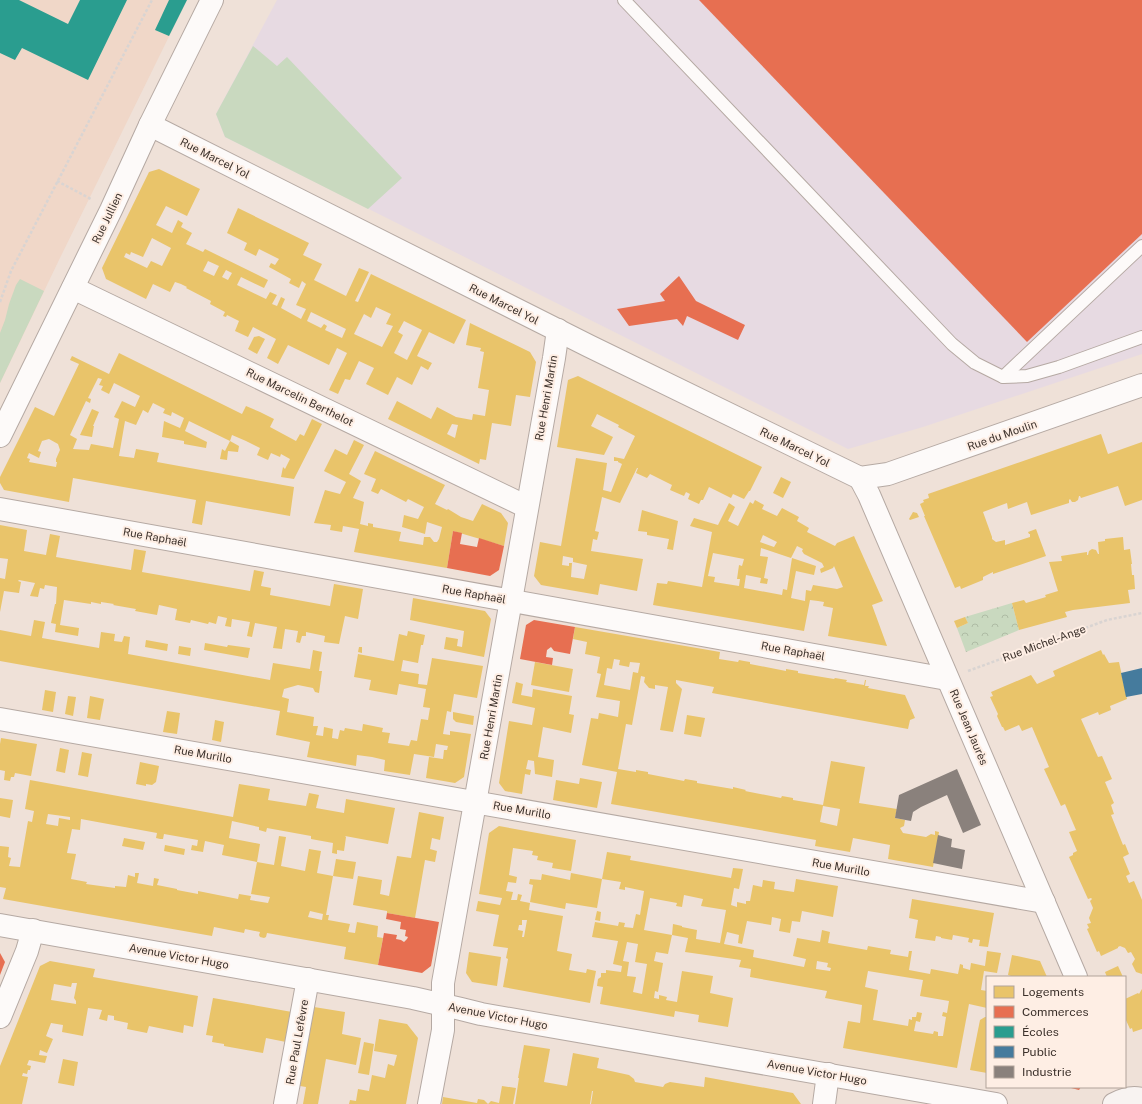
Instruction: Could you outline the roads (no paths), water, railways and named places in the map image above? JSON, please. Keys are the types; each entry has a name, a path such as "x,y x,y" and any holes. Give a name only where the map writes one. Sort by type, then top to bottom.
{"street":[{"name":"Rue Jullien","path":"0,436 212,0"},
{"name":"Rue Marcel Yol","path":"150,126 558,330 860,478"},
{"name":"Rue Marcelin Berthelot","path":"73,288 527,507"},
{"name":"Rue Henri Martin","path":"429,1104 443,1030 443,983 558,330"},
{"name":"Rue du Moulin","path":"860,478 888,474 1142,385"},
{"name":"Rue Jean Jaurès","path":"860,478 869,495 1076,976"},
{"name":"Rue Raphaël","path":"0,509 947,679"},
{"name":"Rue Murillo","path":"0,719 1044,902"},
{"name":"Avenue Victor Hugo","path":"0,925 308,979 443,1004 481,1014 996,1104"},
{"path":"0,1017 27,951 33,930"},
{"name":"Rue Paul Lefèvre","path":"285,1104 308,979"},
{"path":"824,1104 828,1074"}],"lane":[{"path":"624,0 952,344 975,363 1003,377 1027,376 1059,367 1142,337"},
{"path":"1003,377 1142,246"}]}
